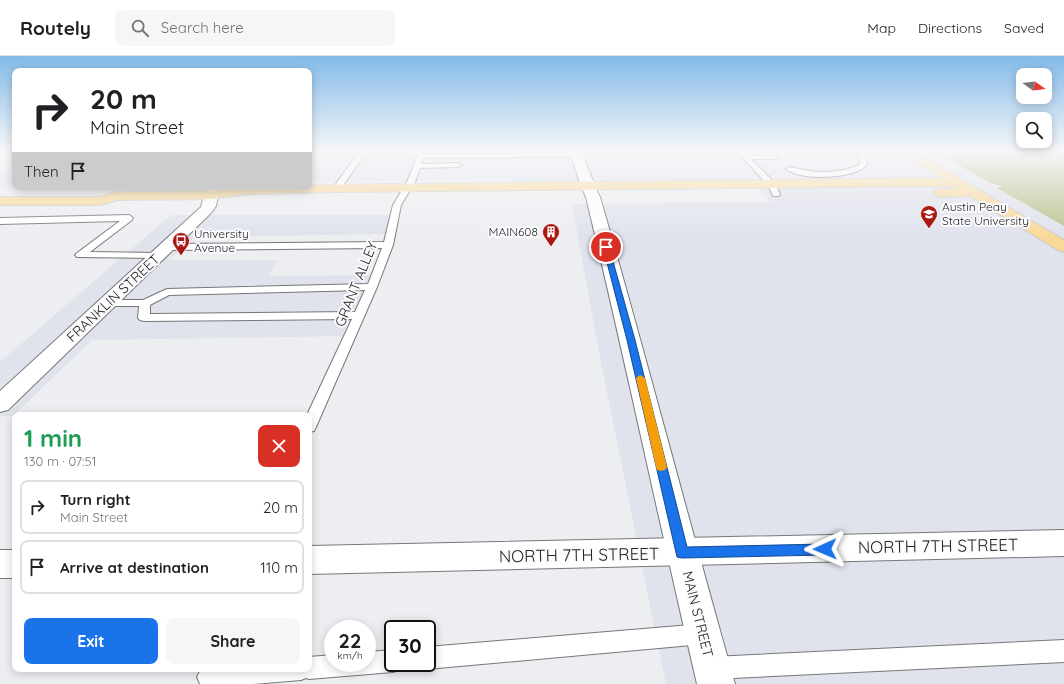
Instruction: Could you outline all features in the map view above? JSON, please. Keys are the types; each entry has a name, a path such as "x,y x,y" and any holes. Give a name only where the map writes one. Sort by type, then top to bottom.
{"main road":[{"path":"952,179 1064,247"},
{"path":"216,191 240,200 404,193 774,189 957,182"},
{"path":"312,189 337,188 404,193"},
{"path":"774,189 973,192"},
{"path":"0,201 101,201 115,196 248,190"},
{"path":"0,191 116,191 115,196"}],"street":[{"name":"MAIN STREET","path":"586,179 591,192 631,340 682,553 704,634 713,676"},
{"name":"FRANKLIN STREET","path":"0,404 206,210 216,191"},
{"name":"NORTH 7TH STREET","path":"312,560 682,553 1064,543"},
{"path":"0,564 12,564"}],"lane":[{"path":"337,188 343,179"},
{"name":"GRANT ALLEY","path":"312,421 372,287 388,245 398,204 410,179"},
{"path":"765,179 774,189"},
{"path":"0,221 129,218 80,255 388,245"},
{"path":"108,303 145,303 167,292 372,287"},
{"path":"145,303 144,318 359,315"},
{"path":"436,657 704,634"},
{"path":"713,676 1064,651"},
{"path":"312,668 384,662"},
{"path":"208,677 266,672"}],"shaded area":[{"path":"0,179 12,179 12,186 0,186"},
{"path":"312,179 1064,179 1064,684 666,684 602,368 572,204 770,202 751,180 312,182"},
{"path":"171,215 395,215 390,234 195,237 169,260 278,260 268,276 377,275 348,336 92,340 17,412 12,412 12,416 0,416 0,362"}],"green space":[{"path":"984,179 1064,179 1064,226 997,188 1002,186 990,183"}],"slow traffic":[{"path":"640,378 661,467"}],"place":[{"name":"Austin Peay State University","path":"929,229"},
{"name":"MAIN608","path":"551,247"},
{"name":"University Avenue","path":"181,256"}],"route":[{"path":"606,247 631,340 682,553 825,549"}]}
